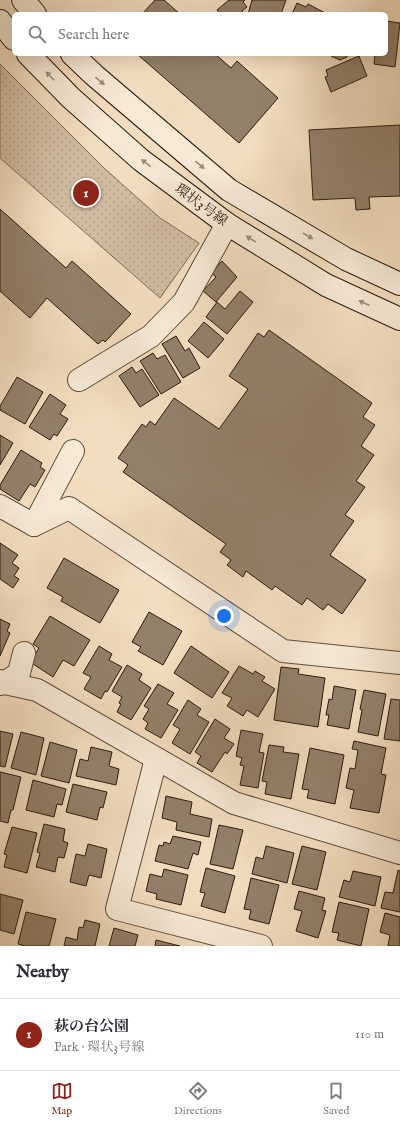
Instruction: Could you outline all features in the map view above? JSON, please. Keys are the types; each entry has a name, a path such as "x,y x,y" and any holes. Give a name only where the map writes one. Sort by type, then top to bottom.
{"street":[{"path":"23,0 32,12"},
{"path":"0,21 12,36"},
{"name":"環状3号線","path":"30,56 71,98 141,160 227,224 326,286 400,319"},
{"name":"環状3号線","path":"74,56 94,76 229,190 346,258 400,284"},
{"path":"78,380 151,336 184,302 227,224"},
{"path":"34,525 73,451"},
{"path":"0,506 34,525"},
{"path":"34,525 69,508 283,651 400,663"},
{"path":"2,683 19,673 24,653"},
{"path":"2,683 37,690 234,803 400,853"},
{"path":"156,759 117,909 261,946"}],"shaded area":[{"path":"0,64 104,168 160,218 199,243 160,298 0,158"}],"building":[{"path":"155,0 164,0 178,12 144,12"},
{"path":"229,0 245,0 243,2 247,7 243,12 218,12 217,10"},
{"path":"252,0 286,0 282,12 249,12"},
{"path":"297,3 306,7 308,4 323,12 293,12"},
{"path":"388,21 400,23 395,67 374,64 375,56 388,56"},
{"path":"139,56 217,56 231,68 237,61 278,98 239,143"},
{"path":"331,56 347,56 340,60"},
{"path":"359,56 367,76 331,92 325,77 328,76 326,70"},
{"path":"400,125 400,196 369,197 370,209 356,210 355,198 313,200 309,130"},
{"path":"0,209 66,268 72,261 131,314 105,342 103,340 98,344 47,298 30,318 0,291"},
{"path":"222,261 237,277 216,302 203,291 216,277 211,273"},
{"path":"240,291 253,302 227,334 206,317 217,302 225,309"},
{"path":"204,322 224,339 208,358 188,341"},
{"path":"269,330 372,403 363,417 375,425 361,446 374,455 356,481 365,487 345,515 354,521 330,555 366,580 342,614 328,604 323,610 307,598 302,605 275,586 272,590 246,571 243,577 227,565 231,560 220,552 226,544 123,472 128,465 118,458 142,424 146,427 150,421 155,425 174,398 219,429 248,389 229,376 258,333 264,337"},
{"path":"176,336 185,351 189,348 200,368 183,378 162,344"},
{"path":"153,353 157,359 165,355 181,382 161,394 140,361"},
{"path":"132,367 136,373 142,369 159,395 140,407 119,376"},
{"path":"17,377 43,392 25,424 0,410 0,406"},
{"path":"50,394 66,405 60,414 68,419 57,436 54,434 50,440 29,427"},
{"path":"0,435 13,443 0,465"},
{"path":"21,450 42,463 40,467 45,470 35,487 30,484 19,501 0,489 0,485"},
{"path":"0,543 18,555 12,563 19,568 14,576 19,579 13,588 0,579"},
{"path":"64,558 119,590 100,623 61,601 63,597 47,588"},
{"path":"149,612 182,631 163,665 138,651 141,647 132,642"},
{"path":"50,616 90,640 74,666 63,660 53,677 30,662 39,648 33,644"},
{"path":"0,619 10,624 7,631 10,633 0,656"},
{"path":"99,646 112,654 109,660 122,667 101,699 84,689 91,677 83,673"},
{"path":"191,646 229,672 212,698 174,673"},
{"path":"127,665 142,674 139,680 151,688 131,720 117,712 121,704 119,703 122,697 112,691"},
{"path":"239,666 253,674 255,671 265,677 262,681 275,689 258,717 247,710 243,716 227,706 232,698 222,693"},
{"path":"281,667 299,669 298,674 325,678 318,727 274,720"},
{"path":"158,684 174,693 167,704 178,710 161,738 145,729 148,723 143,719 149,709 144,706"},
{"path":"334,686 356,690 349,729 327,725 329,715 326,715 329,699 332,700"},
{"path":"364,690 386,694 378,736 358,732 362,710 360,709"},
{"path":"391,699 400,700 400,741 384,739"},
{"path":"188,700 201,709 197,715 209,722 190,754 172,743 180,729 173,725"},
{"path":"215,719 230,729 224,738 234,744 227,754 225,752 212,772 197,763 201,756 195,752"},
{"path":"241,730 263,734 259,752 264,753 258,788 240,785 244,766 240,765 242,758 236,756"},
{"path":"0,731 13,734 5,767 0,766"},
{"path":"21,732 44,738 36,775 11,768"},
{"path":"354,741 386,748 381,774 386,775 379,813 350,808 354,790 346,788 350,768 355,769 358,750 352,749"},
{"path":"50,742 77,750 69,783 41,776"},
{"path":"269,745 284,747 283,752 299,754 291,799 265,794 267,782 262,781"},
{"path":"91,747 112,752 109,766 119,769 116,785 76,776 80,759 88,761"},
{"path":"310,748 344,755 335,804 307,798 309,790 302,789"},
{"path":"0,772 21,777 13,810 11,810 8,823 0,821"},
{"path":"33,780 66,789 62,805 57,804 54,817 26,810"},
{"path":"73,784 107,792 103,808 100,807 97,820 66,812"},
{"path":"166,796 192,802 190,814 212,819 209,837 176,830 177,822 162,818"},
{"path":"44,824 65,829 63,841 68,843 64,858 58,857 55,872 36,867 40,853 37,852"},
{"path":"219,825 243,830 233,869 210,864"},
{"path":"12,827 37,833 27,873 4,867 7,855 4,854"},
{"path":"173,836 201,842 198,855 193,853 188,869 155,861 159,845 163,846 164,842 170,844"},
{"path":"88,844 107,849 101,878 89,875 86,886 70,882 76,854 85,856"},
{"path":"266,846 294,853 287,883 252,874 256,857 263,859"},
{"path":"302,846 326,852 317,890 292,884"},
{"path":"206,868 235,876 225,913 201,906 205,893 200,892"},
{"path":"164,869 188,875 181,905 156,899 157,894 146,891 150,874 162,877"},
{"path":"398,870 400,871 400,912 381,908 385,892 393,893"},
{"path":"353,871 381,877 375,906 339,897 344,880 350,882"},
{"path":"251,878 279,885 269,924 249,919 251,910 244,909"},
{"path":"299,891 325,898 322,910 326,911 318,938 296,931 302,911 294,909"},
{"path":"0,894 23,900 14,934 0,930"},
{"path":"339,902 369,909 361,946 337,940 339,933 332,932"},
{"path":"26,912 56,919 49,946 25,946 18,944"},
{"path":"385,913 400,917 400,946 388,946 390,935 380,932"},
{"path":"85,920 100,924 95,946 64,946 66,937 77,940 79,927 83,928"},
{"path":"114,928 138,935 135,946 109,946"},
{"path":"156,940 180,946 155,946"}],"place":[{"name":"萩の台公園","path":"86,193"}]}
